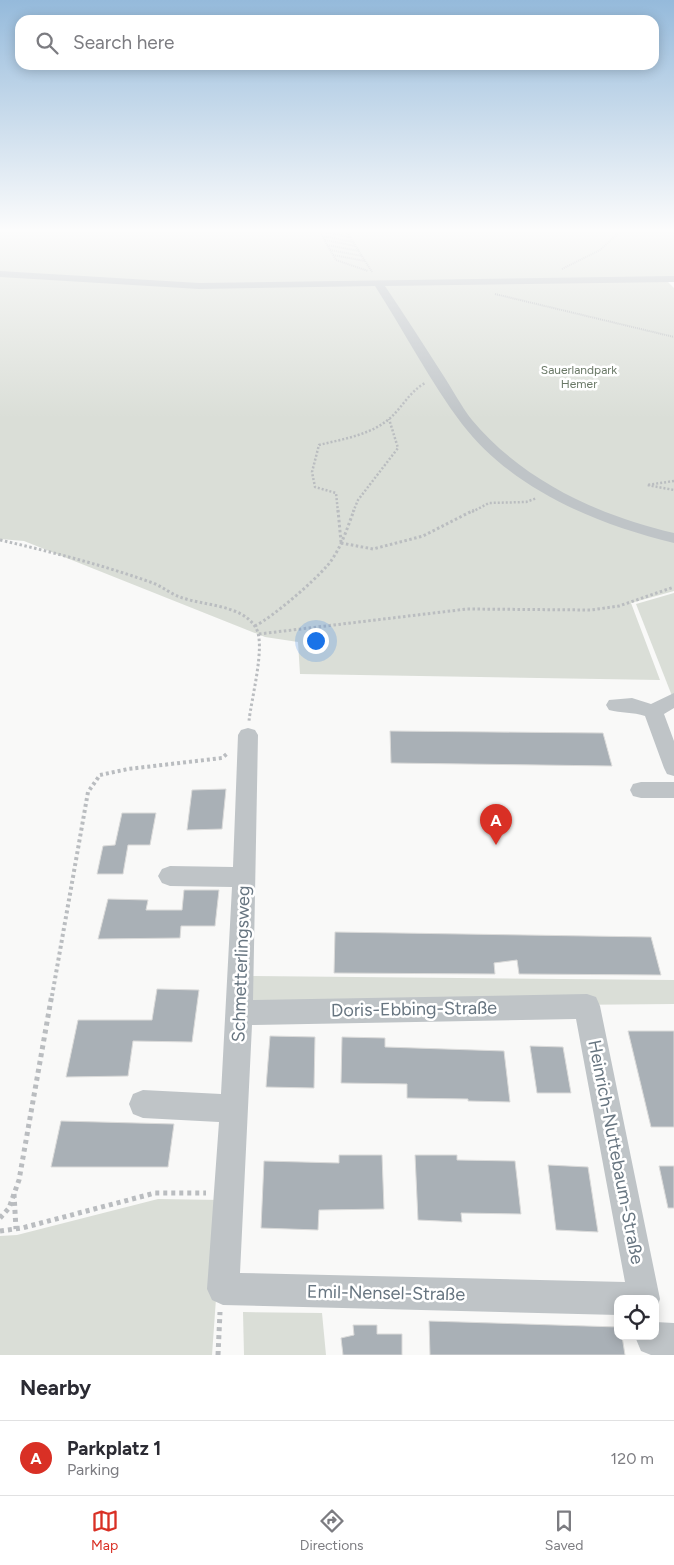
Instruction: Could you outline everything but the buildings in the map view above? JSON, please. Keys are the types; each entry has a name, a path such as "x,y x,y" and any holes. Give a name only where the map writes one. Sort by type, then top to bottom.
{"street":[{"path":"385,292 459,410 483,439 501,456 551,491 625,526 674,538"},
{"path":"616,705 632,705 653,711 674,700"},
{"path":"653,711 674,768"},
{"name":"Schmetterlingsweg","path":"229,1193 240,1013 248,735"},
{"path":"170,876 244,877"},
{"name":"Doris-Ebbing-Straße","path":"240,1013 587,1006"},
{"name":"Heinrich-Nuttebaum-Straße","path":"587,1006 643,1295"},
{"path":"143,1104 234,1109"},
{"path":"223,1289 229,1193"},
{"name":"Emil-Nensel-Straße","path":"223,1289 614,1298"}],"lane":[{"path":"641,790 674,790"}],"path":[{"path":"494,294 546,304 674,337"},
{"path":"341,543 336,493 315,486 312,472 319,445 359,434 389,419 413,388 439,378"},
{"path":"255,626 268,619 327,566 341,543 358,500 398,448 389,419"},
{"path":"674,481 647,484 651,487 674,490"},
{"path":"341,543 372,549 423,536 489,503 535,500 551,491"},
{"path":"0,540 61,554 155,584 187,599 234,610 247,618 255,626 259,634 257,680 251,696 248,735 241,746 222,758 128,768 100,774 88,792 19,1180 9,1208 0,1218"},
{"path":"259,634 467,610 599,609 619,606 674,587"},
{"path":"14,1193 16,1229"},
{"path":"0,1231 16,1229 155,1193 229,1193"},
{"path":"218,1355 223,1289"}],"green space":[{"name":"Sauerlandpark Hemer","path":"0,292 674,292 674,591 631,603 660,680 300,674 298,642 265,637 24,541 0,539"},
{"path":"674,593 674,701 636,604"},
{"path":"253,976 674,980 674,1004 251,1008"},
{"path":"158,1199 223,1200 212,1355 0,1355 0,1236 17,1235"},
{"path":"243,1312 322,1313 326,1355 244,1355"}],"place":[{"name":"Parkplatz 1","path":"496,845"}]}
